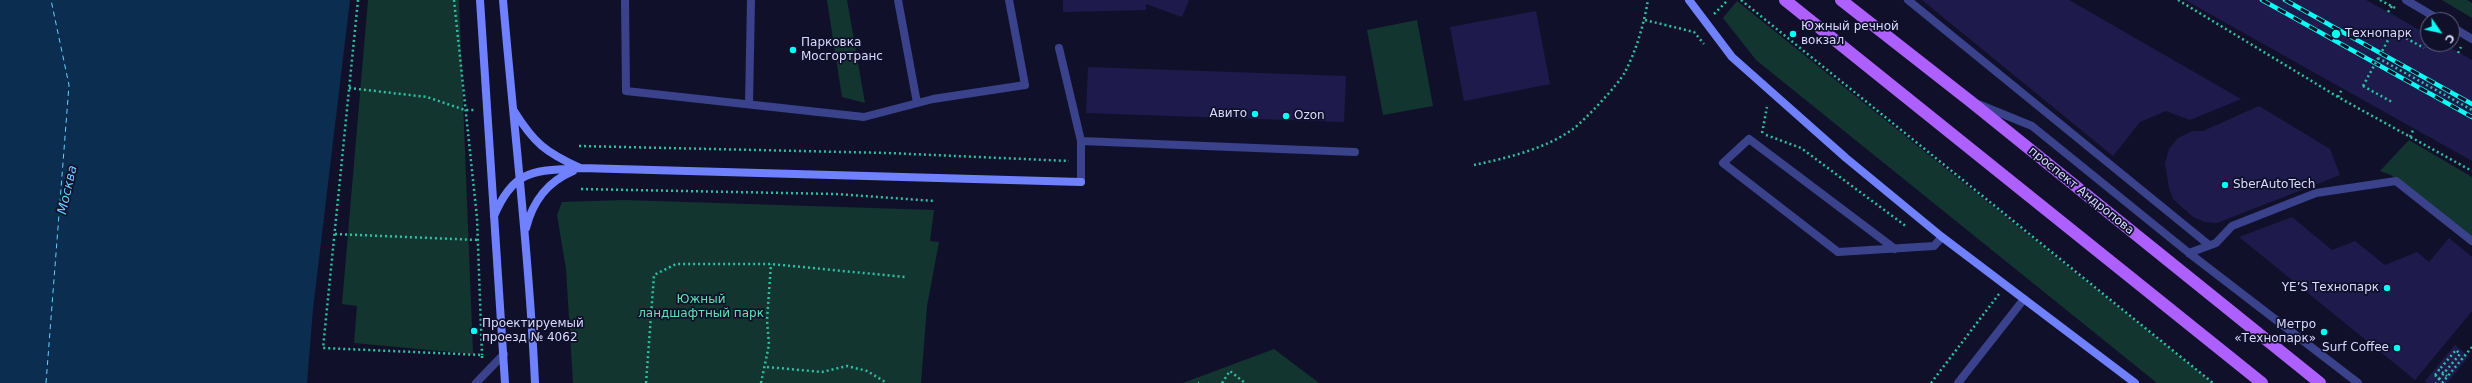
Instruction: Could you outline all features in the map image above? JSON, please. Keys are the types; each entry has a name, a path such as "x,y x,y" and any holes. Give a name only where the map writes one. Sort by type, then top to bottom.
{"main road":[{"path":"1785,0 2262,383"},
{"name":"проспект Андропова","path":"1841,0 1970,101 2320,383"}],"street":[{"path":"480,0 505,383"},
{"path":"503,0 518,180 525,231 535,383"},
{"path":"625,0 626,91 864,117 917,103 1025,85 1009,0"},
{"path":"749,104 751,0"},
{"path":"898,0 917,103"},
{"path":"1689,0 1732,57 1759,83 1942,237 2135,383"},
{"path":"1908,0 2209,245"},
{"path":"2406,0 2426,12"},
{"path":"2460,31 2472,38"},
{"path":"494,216 501,200 518,180 534,172 581,168 1081,182 1081,141 1059,48"},
{"path":"1970,101 2032,126 2189,253 2358,383"},
{"path":"512,109 529,135 552,156 581,168"},
{"path":"1894,248 1750,139 1723,163 1838,252 1934,246 1942,237"},
{"path":"1081,141 1355,152"},
{"path":"525,231 530,214 542,192 559,177 581,168"},
{"path":"2189,253 2216,243 2232,226 2316,193 2396,181 2472,241"},
{"path":"1958,383 2024,299"},
{"path":"476,383 504,354"}],"path":[{"path":"358,0 324,348 482,355"},
{"path":"454,0 478,240 483,375"},
{"path":"1474,165 1495,161 1548,143 1573,128 1585,118 1624,73 1645,20 1648,0"},
{"path":"1741,0 2213,383"},
{"path":"2178,0 2338,97 2472,172"},
{"path":"2388,12 2392,6"},
{"path":"2392,102 2363,86 2394,31 2420,46"},
{"path":"2378,58 2472,110"},
{"path":"349,88 427,97 465,110"},
{"path":"2338,97 2342,89"},
{"path":"2410,137 2414,128"},
{"path":"579,146 888,153 1081,162"},
{"path":"581,189 836,194 935,201"},
{"path":"335,234 478,240"},
{"path":"646,383 654,275 676,264 771,264 905,276"},
{"path":"762,383 769,345 767,320 771,264"},
{"path":"1931,383 1999,294"},
{"path":"2442,383 2472,347"},
{"path":"2436,383 2460,354 2456,350 2435,375 2439,379"},
{"path":"766,366 822,372 847,366 867,371 887,383"},
{"path":"2440,370 2447,376"},
{"path":"1222,383 1230,371 1245,383"}],"green space":[{"path":"368,0 459,0 473,354 354,343 357,306 342,304"},
{"path":"827,0 847,0 865,103 842,97"},
{"path":"2442,0 2467,0 2472,3 2472,18"},
{"path":"1737,1 2213,383 2157,383 1756,60 1723,18"},
{"path":"1417,20 1433,106 1383,115 1367,30"},
{"path":"2409,140 2472,177 2472,237 2391,175 2380,171"},
{"name":"Южный ландшафтный парк","path":"624,200 934,210 930,241 939,242 927,306 921,383 573,383 566,269 557,215 562,202"},
{"path":"1274,349 1319,383 1183,383"}],"water":[{"name":"Москва","path":"0,0 350,0 313,309 307,383 0,383"}],"building":[{"path":"1063,0 1189,0 1182,17 1146,4 1146,10 1063,12"},
{"path":"1922,0 2069,0 2241,99 2190,120 2166,111 2140,122 2113,156"},
{"path":"2185,0 2366,0 2388,12 2420,30 2420,52 2458,52 2472,60 2472,161"},
{"path":"1536,11 1550,84 1464,101 1450,27"},
{"path":"1088,67 1346,76 1344,122 1086,113"},
{"path":"2259,106 2330,149 2340,175 2217,223 2205,222 2193,217 2173,199 2169,188 2165,163 2169,149 2178,138 2192,131 2203,131"},
{"name":"YE’S Технопарк","path":"2292,217 2332,250 2355,241 2385,265 2417,252 2429,262 2449,238 2472,257 2472,311 2415,380 2239,237"},
{"path":"2455,345 2469,356 2447,383 2427,383 2425,381"}],"ferry route":[{"path":"46,383 69,85 51,0"}],"railway":[{"path":"2262,0 2472,117"},
{"path":"2285,0 2472,104"}],"place":[{"name":"Южный речной вокзал","path":"1793,34"},
{"name":"Технопарк","path":"2336,34"},
{"name":"Парковка Мосгортранс","path":"793,50"},
{"name":"Авито","path":"1255,114"},
{"name":"Ozon","path":"1286,116"},
{"name":"SberAutoTech","path":"2225,185"},
{"name":"YE’S Технопарк","path":"2387,288"},
{"name":"Проектируемый проезд № 4062","path":"474,331"},
{"name":"Метро «Технопарк»","path":"2324,332"},
{"name":"Surf Coffee","path":"2397,348"}]}
